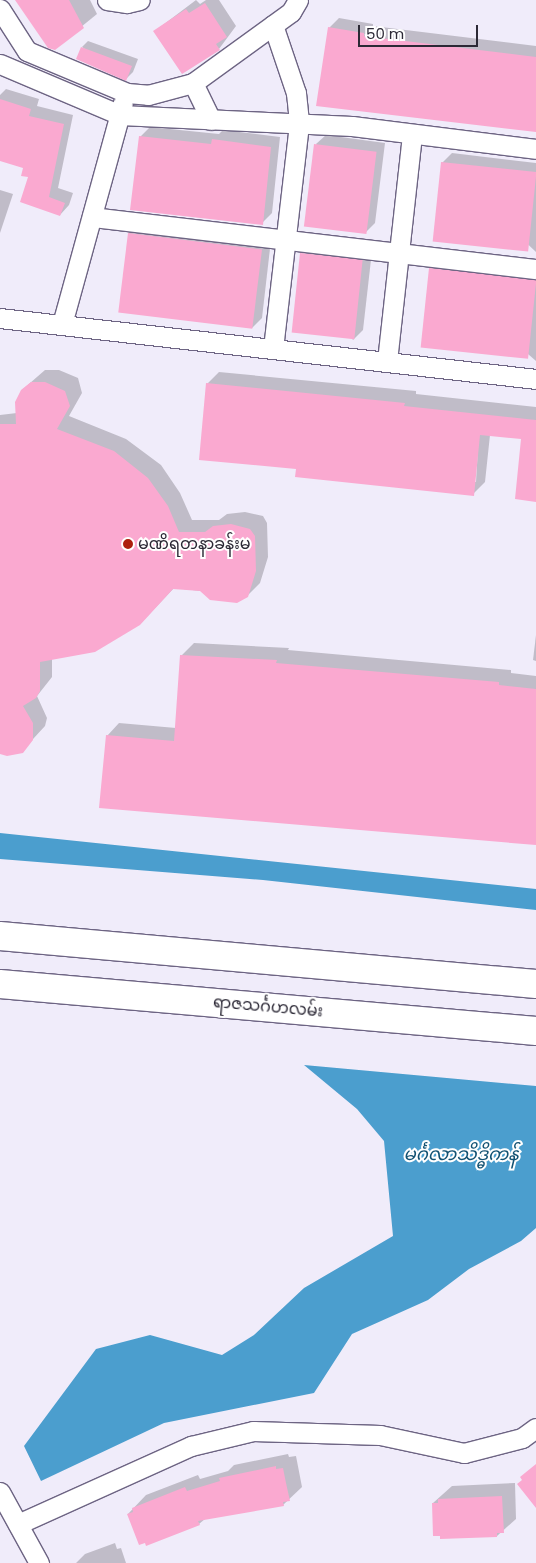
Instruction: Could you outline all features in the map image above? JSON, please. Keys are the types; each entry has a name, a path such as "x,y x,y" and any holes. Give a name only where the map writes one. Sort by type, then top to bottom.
{"main road":[{"path":"0,936 536,984"},
{"name":"ရာဇသင်္ဂဟလမ်း","path":"0,984 536,1031"}],"street":[{"path":"107,0 127,3 140,0"},
{"path":"0,9 27,51 127,93 148,95 193,83 291,12 298,0"},
{"path":"272,25 296,93 299,124 274,348"},
{"path":"21,73 27,51"},
{"path":"0,64 120,115 299,124 412,134 536,149"},
{"path":"193,83 211,120"},
{"path":"62,324 127,93"},
{"path":"388,361 401,253 412,134"},
{"path":"92,217 536,269"},
{"path":"0,318 536,379"},
{"path":"18,1524 191,1446 253,1431 380,1435 464,1453 522,1438 536,1428"},
{"path":"0,1492 39,1563"}],"water":[{"path":"0,833 536,889 536,910 263,880 0,859"},
{"name":"မင်္ဂလာသိဒ္ဓိကန်","path":"304,1065 536,1086 536,1228 521,1241 469,1269 428,1300 352,1334 314,1393 164,1423 41,1481 24,1446 96,1349 150,1335 222,1355 254,1335 304,1288 393,1236 384,1141 357,1109"}],"building":[{"path":"15,0 69,0 84,28 55,50 48,48"},
{"path":"205,3 227,37 216,44 220,50 182,74 153,31 186,9 189,13"},
{"path":"328,27 364,33 364,36 536,57 536,132 316,106"},
{"path":"81,47 132,66 126,81 76,59"},
{"path":"0,99 31,109 29,116 64,124 49,197 65,203 60,216 20,202 28,177 21,176 23,168 0,161"},
{"path":"139,136 211,144 212,139 271,147 263,225 130,210"},
{"path":"314,144 377,152 366,234 304,226"},
{"path":"441,162 536,172 528,252 433,242"},
{"path":"128,233 262,249 252,329 118,312"},
{"path":"300,253 363,260 354,339 292,333"},
{"path":"429,268 536,279 528,359 421,348"},
{"name":"မဏိရတနာခန်းမ","path":"31,382 45,382 65,391 70,406 57,429 114,451 148,478 168,506 179,532 205,532 213,526 231,524 250,529 255,536 256,571 248,597 237,603 210,600 200,591 173,589 140,625 95,652 40,662 40,691 36,698 23,706 33,723 33,740 23,753 7,756 0,754 0,424 16,424 15,402 21,390"},
{"path":"206,383 405,403 404,406 536,420 536,502 515,499 521,439 480,435 474,496 295,477 296,469 199,460"},
{"path":"180,655 277,660 276,663 499,682 499,685 536,689 536,845 99,808 106,735 174,741"},
{"path":"536,1464 536,1508 517,1484 522,1480 520,1477"},
{"path":"276,1466 276,1469 283,1468 290,1501 283,1502 284,1506 198,1521 200,1525 146,1546 145,1543 139,1545 127,1514 133,1512 132,1508 185,1487 187,1491 220,1481 219,1478"},
{"path":"502,1496 504,1533 497,1533 497,1537 440,1539 440,1536 433,1536 432,1503 438,1503 438,1499"}],"place":[{"name":"မဏိရတနာခန်းမ","path":"128,544"}]}
